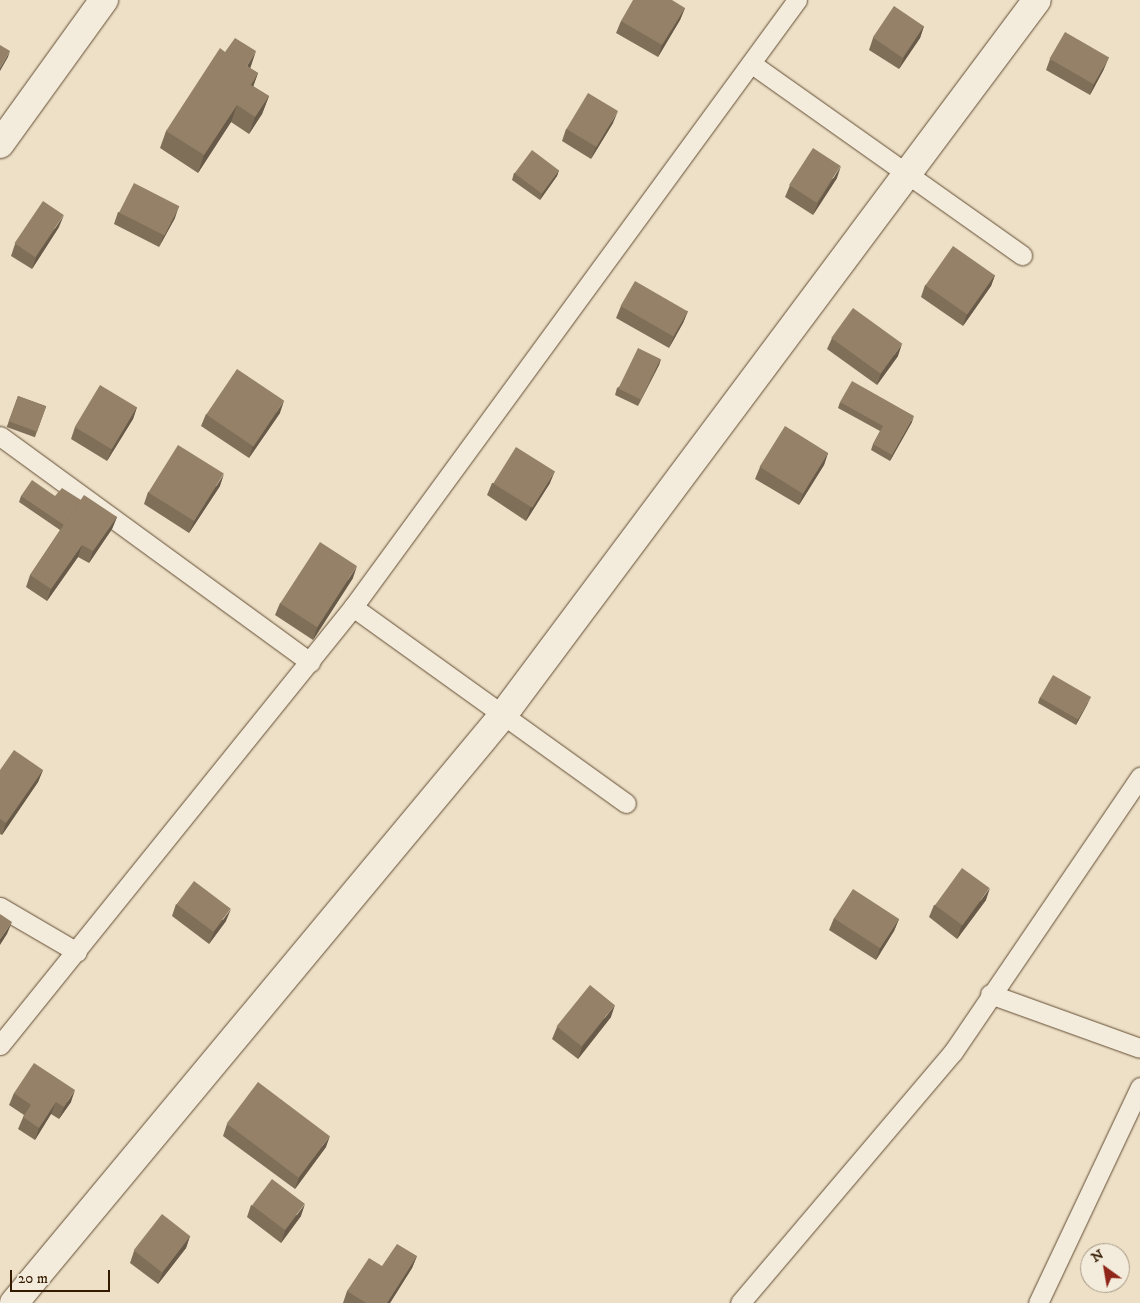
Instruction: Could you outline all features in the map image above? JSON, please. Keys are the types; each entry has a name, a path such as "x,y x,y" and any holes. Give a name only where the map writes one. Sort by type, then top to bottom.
{"street":[{"path":"0,144 104,0"},
{"path":"14,1303 503,715 910,175 1037,0"}],"lane":[{"path":"0,1045 353,607 752,64 788,3"},
{"path":"752,64 1022,255"},
{"path":"0,436 310,662"},
{"path":"353,607 626,803"},
{"path":"740,1303 953,1052 990,994 1140,777"},
{"path":"0,907 76,952"},
{"path":"990,994 1140,1048"},
{"path":"1038,1303 1140,1086"}],"building":[{"path":"633,0 672,0 685,8 662,45 621,21"},
{"path":"894,6 924,26 903,58 873,38"},
{"path":"1065,32 1109,58 1094,84 1050,59"},
{"path":"235,38 256,51 247,66 258,73 251,85 269,96 255,117 237,105 204,155 166,131 220,48 225,52"},
{"path":"0,45 10,51 0,68"},
{"path":"588,93 618,111 596,147 566,129"},
{"path":"813,148 841,166 817,203 789,185"},
{"path":"532,150 559,170 542,194 515,173"},
{"path":"134,183 179,206 164,236 119,212"},
{"path":"43,201 64,215 35,257 14,243"},
{"path":"953,246 995,275 967,315 925,285"},
{"path":"635,281 688,312 673,337 620,306"},
{"path":"853,308 902,344 881,374 831,338"},
{"path":"638,348 660,359 641,399 618,388"},
{"path":"237,369 284,401 253,446 206,415"},
{"path":"852,381 914,416 892,455 873,444 883,426 840,402"},
{"path":"100,385 137,407 112,449 75,427"},
{"path":"18,396 46,406 37,432 9,421"},
{"path":"785,426 828,453 803,494 760,467"},
{"path":"178,445 224,474 194,521 148,492"},
{"path":"516,447 555,471 532,508 493,483"},
{"path":"32,480 55,496 62,488 81,500 64,525 21,496"},
{"path":"84,495 117,517 93,551 82,545 51,589 30,575"},
{"path":"320,542 357,566 317,627 280,603"},
{"path":"1053,675 1091,697 1078,720 1040,698"},
{"path":"14,750 43,770 6,823 0,819 0,770"},
{"path":"962,868 990,888 962,925 935,905"},
{"path":"194,881 231,909 213,932 177,904"},
{"path":"853,889 899,919 880,948 834,918"},
{"path":"0,914 12,922 0,939"},
{"path":"590,985 615,1005 582,1046 557,1026"},
{"path":"34,1063 75,1090 64,1107 56,1102 39,1128 23,1117 31,1105 14,1093"},
{"path":"258,1082 330,1136 299,1178 227,1124"},
{"path":"272,1179 305,1204 285,1230 252,1205"},
{"path":"162,1214 190,1236 162,1272 134,1250"},
{"path":"397,1244 417,1256 387,1303 366,1303 347,1291 369,1258 382,1266"}]}
